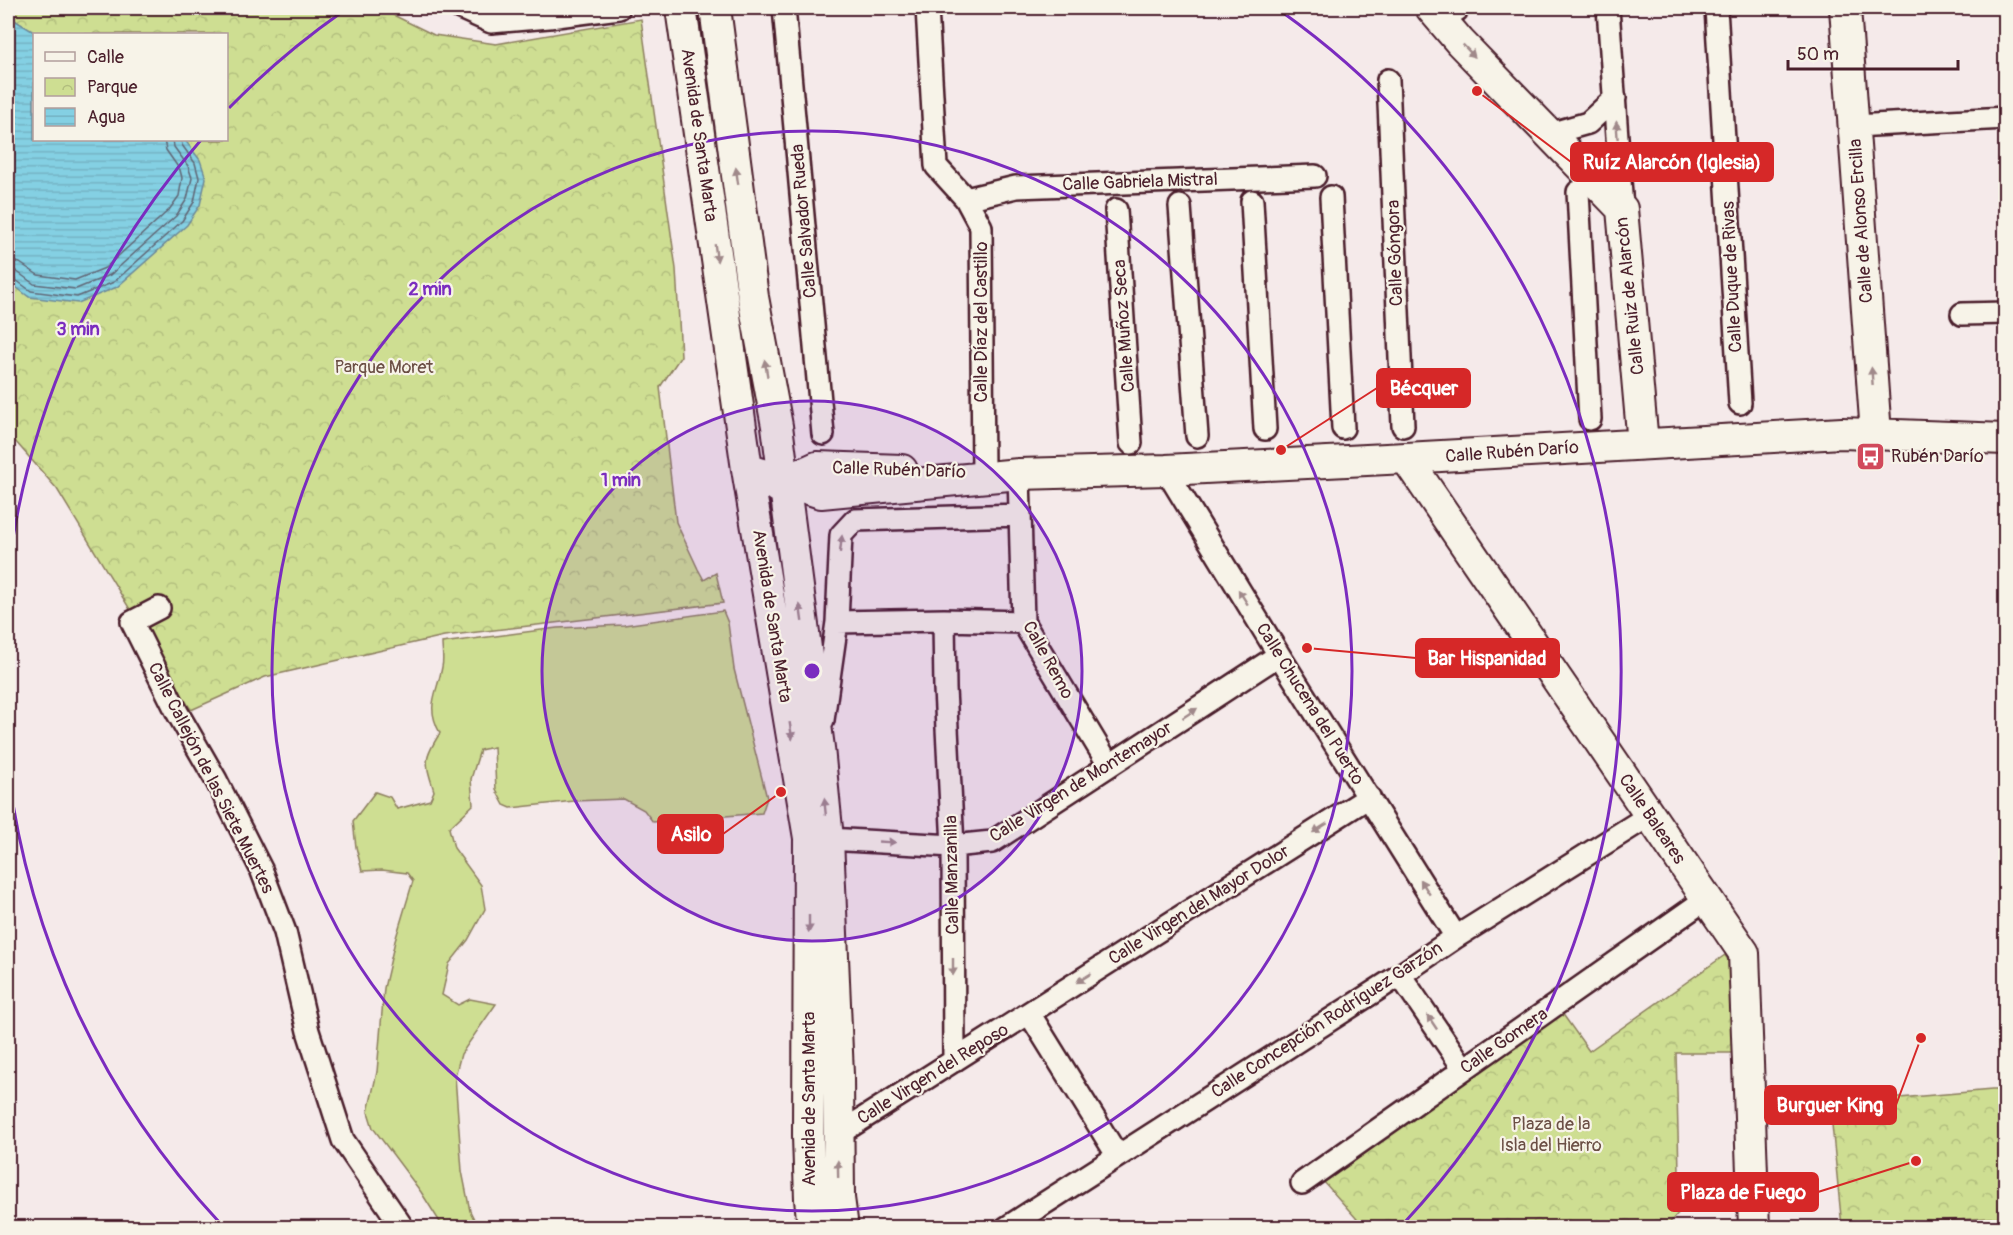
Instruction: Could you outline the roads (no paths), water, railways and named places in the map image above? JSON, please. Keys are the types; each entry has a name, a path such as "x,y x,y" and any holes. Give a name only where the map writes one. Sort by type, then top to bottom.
{"street":[{"path":"460,8 491,22 619,8"},
{"name":"Avenida de Santa Marta","path":"681,8 747,469 819,838 838,1076 839,1198 843,1227"},
{"name":"Avenida de Santa Marta","path":"715,8 753,297 777,426 819,748 819,838 807,1136 813,1227"},
{"name":"Calle Salvador Rueda","path":"784,8 823,434"},
{"name":"Calle Díaz del Castillo","path":"927,8 936,166 966,199 981,227 983,472"},
{"name":"Calle Ruiz de Alarcón","path":"1448,8 1460,42 1622,209 1643,444"},
{"path":"1608,8 1622,209"},
{"name":"Calle Duque de Rivas","path":"1716,8 1740,403"},
{"name":"Calle de Alonso Ercilla","path":"1845,8 1876,434"},
{"name":"Calle Góngora","path":"1388,80 1403,426"},
{"path":"1549,134 1588,123 1615,98"},
{"path":"1854,126 2006,118"},
{"name":"Calle Gabriela Mistral","path":"966,199 1016,187 1315,176"},
{"path":"1578,192 1590,419"},
{"path":"1332,197 1343,428"},
{"path":"1252,201 1265,429"},
{"path":"1180,206 1197,436"},
{"name":"Calle Muñoz Seca","path":"1116,210 1131,443"},
{"path":"1962,314 2006,313"},
{"path":"777,426 819,480 791,540"},
{"name":"Calle Rubén Darío","path":"819,480 1166,470 1842,433 2006,439"},
{"name":"Calle Baleares","path":"1406,458 1744,953 1754,1227"},
{"name":"Calle Rubén Darío","path":"747,469 783,483 983,472 1018,474"},
{"name":"Calle Chucena del Puerto","path":"1166,470 1456,937"},
{"name":"Calle Remo","path":"1018,474 1023,622 1109,765"},
{"path":"754,507 783,483"},
{"path":"819,748 837,622 841,536 855,520 1020,515"},
{"name":"Calle Callejón de las Siete Muertes","path":"159,608 132,622 261,869 285,933 308,1031 343,1140 403,1227"},
{"path":"837,622 944,620 1023,622"},
{"name":"Calle Manzanilla","path":"944,620 953,846 954,1061"},
{"name":"Calle Virgen de Montemayor","path":"819,838 953,846 992,842 1279,655"},
{"name":"Calle Virgen del Mayor Dolor","path":"1029,1013 1369,797"},
{"name":"Calle Concepción Rodríguez Garzón","path":"1006,1227 1650,815"},
{"name":"Calle Gomera","path":"1302,1183 1706,899"},
{"path":"1400,975 1464,1070"},
{"path":"1029,1013 1117,1155"},
{"name":"Calle Virgen del Reposo","path":"837,1135 1029,1013"},
{"path":"807,1136 837,1135"}],"water":[{"path":"8,16 35,33 33,33 33,141 186,141 200,160 206,178 200,205 187,225 117,287 78,303 29,297 8,281"}],"place":[{"name":"Ruíz Alarcón (Iglesia)","path":"1477,91"},
{"name":"Bécquer","path":"1281,450"},
{"name":"Rubén Darío","path":"1870,456"},
{"name":"Bar Hispanidad","path":"1307,648"},
{"name":"Asilo","path":"781,792"},
{"name":"Burguer King","path":"1921,1038"},
{"name":"Plaza de Fuego","path":"1916,1161"}],"park label":[{"name":"Parque Moret","path":"384,367"},
{"name":"Plaza de la Isla del Hierro","path":"1551,1134"}]}
